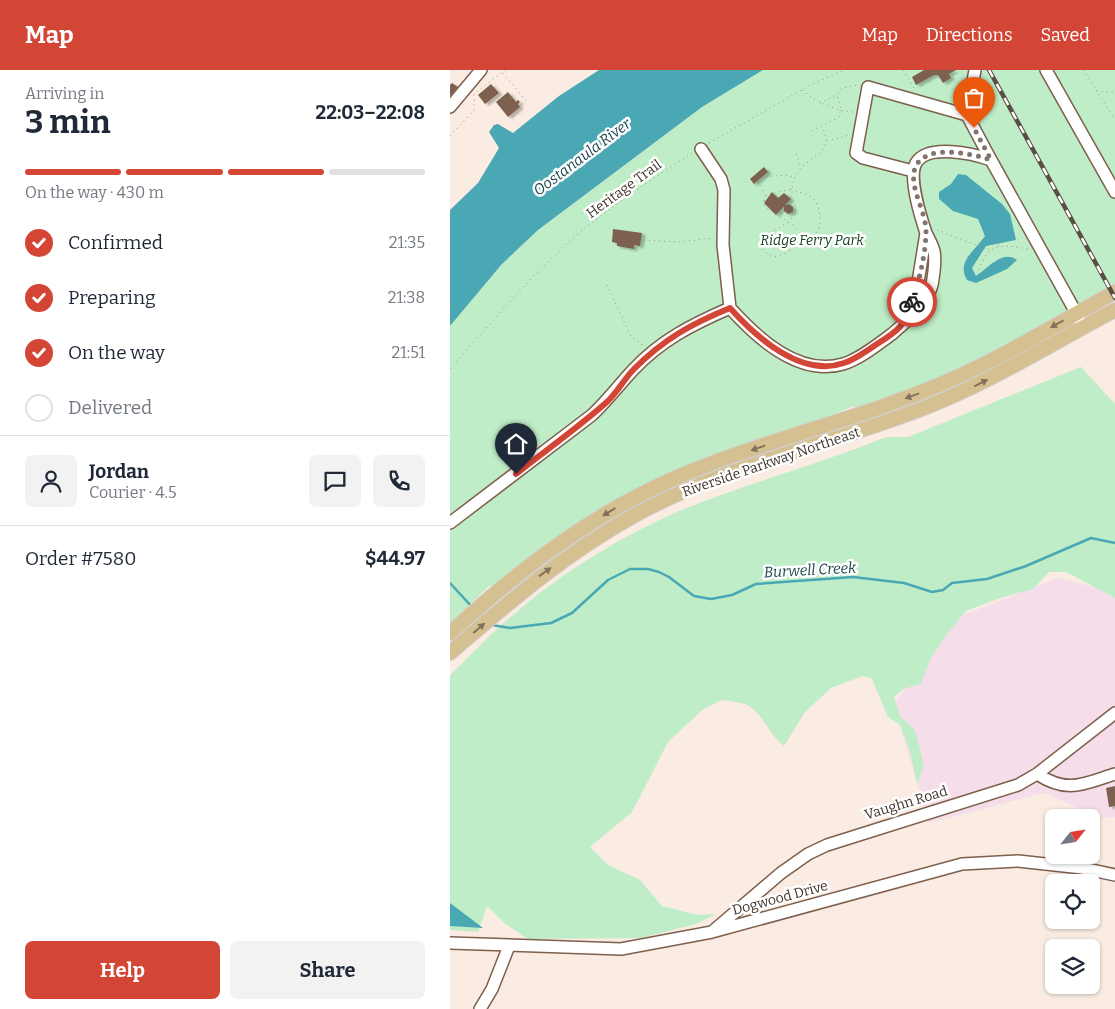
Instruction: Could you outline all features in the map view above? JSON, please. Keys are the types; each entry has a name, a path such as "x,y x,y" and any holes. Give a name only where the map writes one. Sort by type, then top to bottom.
{"main road":[{"name":"Riverside Parkway Northeast","path":"450,633 496,591 551,548 586,525 649,490 710,464 942,384 969,372 1115,292"},
{"name":"Riverside Parkway Northeast","path":"450,653 540,576 588,542 660,502 728,475 955,396 1115,310"}],"street":[{"path":"975,70 967,115 1044,251 1084,327"},
{"path":"1046,70 1115,192"},
{"path":"450,106 476,72"},
{"path":"913,171 863,158 856,152 868,87 967,115"},
{"path":"701,149 721,179 724,190 723,237 727,300 730,308 769,344 799,361 817,366 844,363 875,345 906,322 920,308 931,287 935,260 933,249 925,230 914,183 913,171 916,164 922,157 947,152 963,152 991,160"},
{"path":"450,523 592,415 655,349 692,324 730,308"},
{"path":"874,409 879,424"},
{"name":"Vaughn Road","path":"712,932 759,891 808,854 845,837 1013,787 1037,774 1115,713"},
{"path":"1037,774 1051,782 1066,787 1115,774"},
{"name":"Dogwood Drive","path":"450,943 621,950 712,932 962,864 1018,861 1082,868 1115,875"},
{"path":"480,1009 492,989 509,946"}],"path":[{"path":"450,136 474,110 474,94 505,70"},
{"name":"Heritage Trail","path":"450,369 483,330 578,235 649,180 802,90 845,70"},
{"path":"904,70 923,101"},
{"path":"1083,70 1115,119"},
{"path":"502,72 527,102"},
{"path":"820,103 838,95 842,88 847,86 868,87"},
{"path":"1094,87 1105,94 1115,93"},
{"path":"802,90 820,103 842,111 864,113"},
{"path":"812,131 836,119 841,113 838,95"},
{"path":"803,236 793,250 779,257 772,257 762,248 763,240 769,233 787,224 796,212 796,206 791,202 791,189 795,178 802,168 818,156 826,141 822,126"},
{"path":"826,141 860,133"},
{"path":"796,154 802,168"},
{"path":"766,177 785,175 795,178"},
{"path":"759,181 765,196 764,204 768,210 793,225 803,236 811,237 818,232 821,212 811,197 791,189 774,191 765,196"},
{"path":"990,217 996,224 999,246"},
{"path":"925,230 990,250"},
{"path":"644,240 679,242 723,237"},
{"path":"978,270 983,257 990,250 999,246 1013,246 1044,251"},
{"path":"607,285 631,337 642,346 655,349"}],"shaded area":[{"path":"1057,578 1115,592 1115,817 1102,818 1100,817 1100,809 1081,809 1044,793 929,823 894,705 951,620"}],"green space":[{"name":"Ridge Ferry Park","path":"763,70 1115,70 1115,286 989,355 928,384 864,406 851,407 818,421 716,456 492,589 490,585 450,623 450,326 502,264 538,230 702,107"},
{"path":"1081,367 1115,404 1115,598 1066,572 1049,572 1033,589 1000,598 966,611 944,638 930,660 921,684 903,689 894,697 900,716 915,730 924,766 917,784 910,751 900,725 888,717 872,679 863,676 831,688 805,712 784,746 751,707 742,703 721,700 701,711 668,742 632,812 590,847 608,865 640,880 662,906 698,915 716,914 696,924 641,938 528,939 504,923 487,906 478,932 450,930 450,675 505,622 571,570 613,544 679,511 886,437 908,437"}],"water":[{"name":"Oostanaula River","path":"599,70 763,70 702,107 538,230 502,264 450,326 450,210 478,183 499,148 489,132 494,125 498,124 513,133 559,96"},
{"path":"958,174 966,175 1002,204 1010,214 1016,240 986,246 972,268 976,276 1001,258 1012,257 1017,260 1007,269 976,283 967,280 964,267 968,257 985,236 978,219 953,211 939,199 939,192 951,184"},
{"path":"450,903 483,928 450,926"}],"building":[{"path":"924,70 956,70 949,74 951,78 943,83 938,75 934,75 916,85 912,77"},
{"path":"452,83 458,87 450,96 450,85"},
{"path":"491,84 499,93 485,104 478,95"},
{"path":"508,92 516,102 518,100 520,102 518,104 520,107 508,117 496,102"},
{"path":"764,167 768,172 754,184 750,179"},
{"path":"772,192 778,198 784,193 791,199 776,215 764,203"},
{"path":"789,204 793,207 793,212 788,214 784,211 784,206"},
{"path":"613,229 642,233 640,246 634,245 634,249 617,246 617,243 612,242"},
{"path":"1115,786 1115,806 1109,807 1106,788"}],"waterway":[{"name":"Burwell Creek","path":"492,625 510,628 551,623 572,613 608,580 630,569 648,569 659,572 669,577 694,596 711,599 732,595 756,584 853,577 904,583 932,592 943,590 952,583 987,579 1026,566 1091,538 1115,543"},
{"name":"Burwell Creek","path":"450,583 473,608"}],"railway":[{"path":"989,70 1115,298"}],"way so far":[{"path":"912,302 918,282 926,233 917,199 913,171 922,157 947,152 974,154 991,160 974,128"}],"route":[{"path":"516,474 592,415 610,398 633,370 663,342 692,324 730,308 753,331 784,353 809,364 830,366 844,363 864,353 887,337 906,322 912,302"}]}
